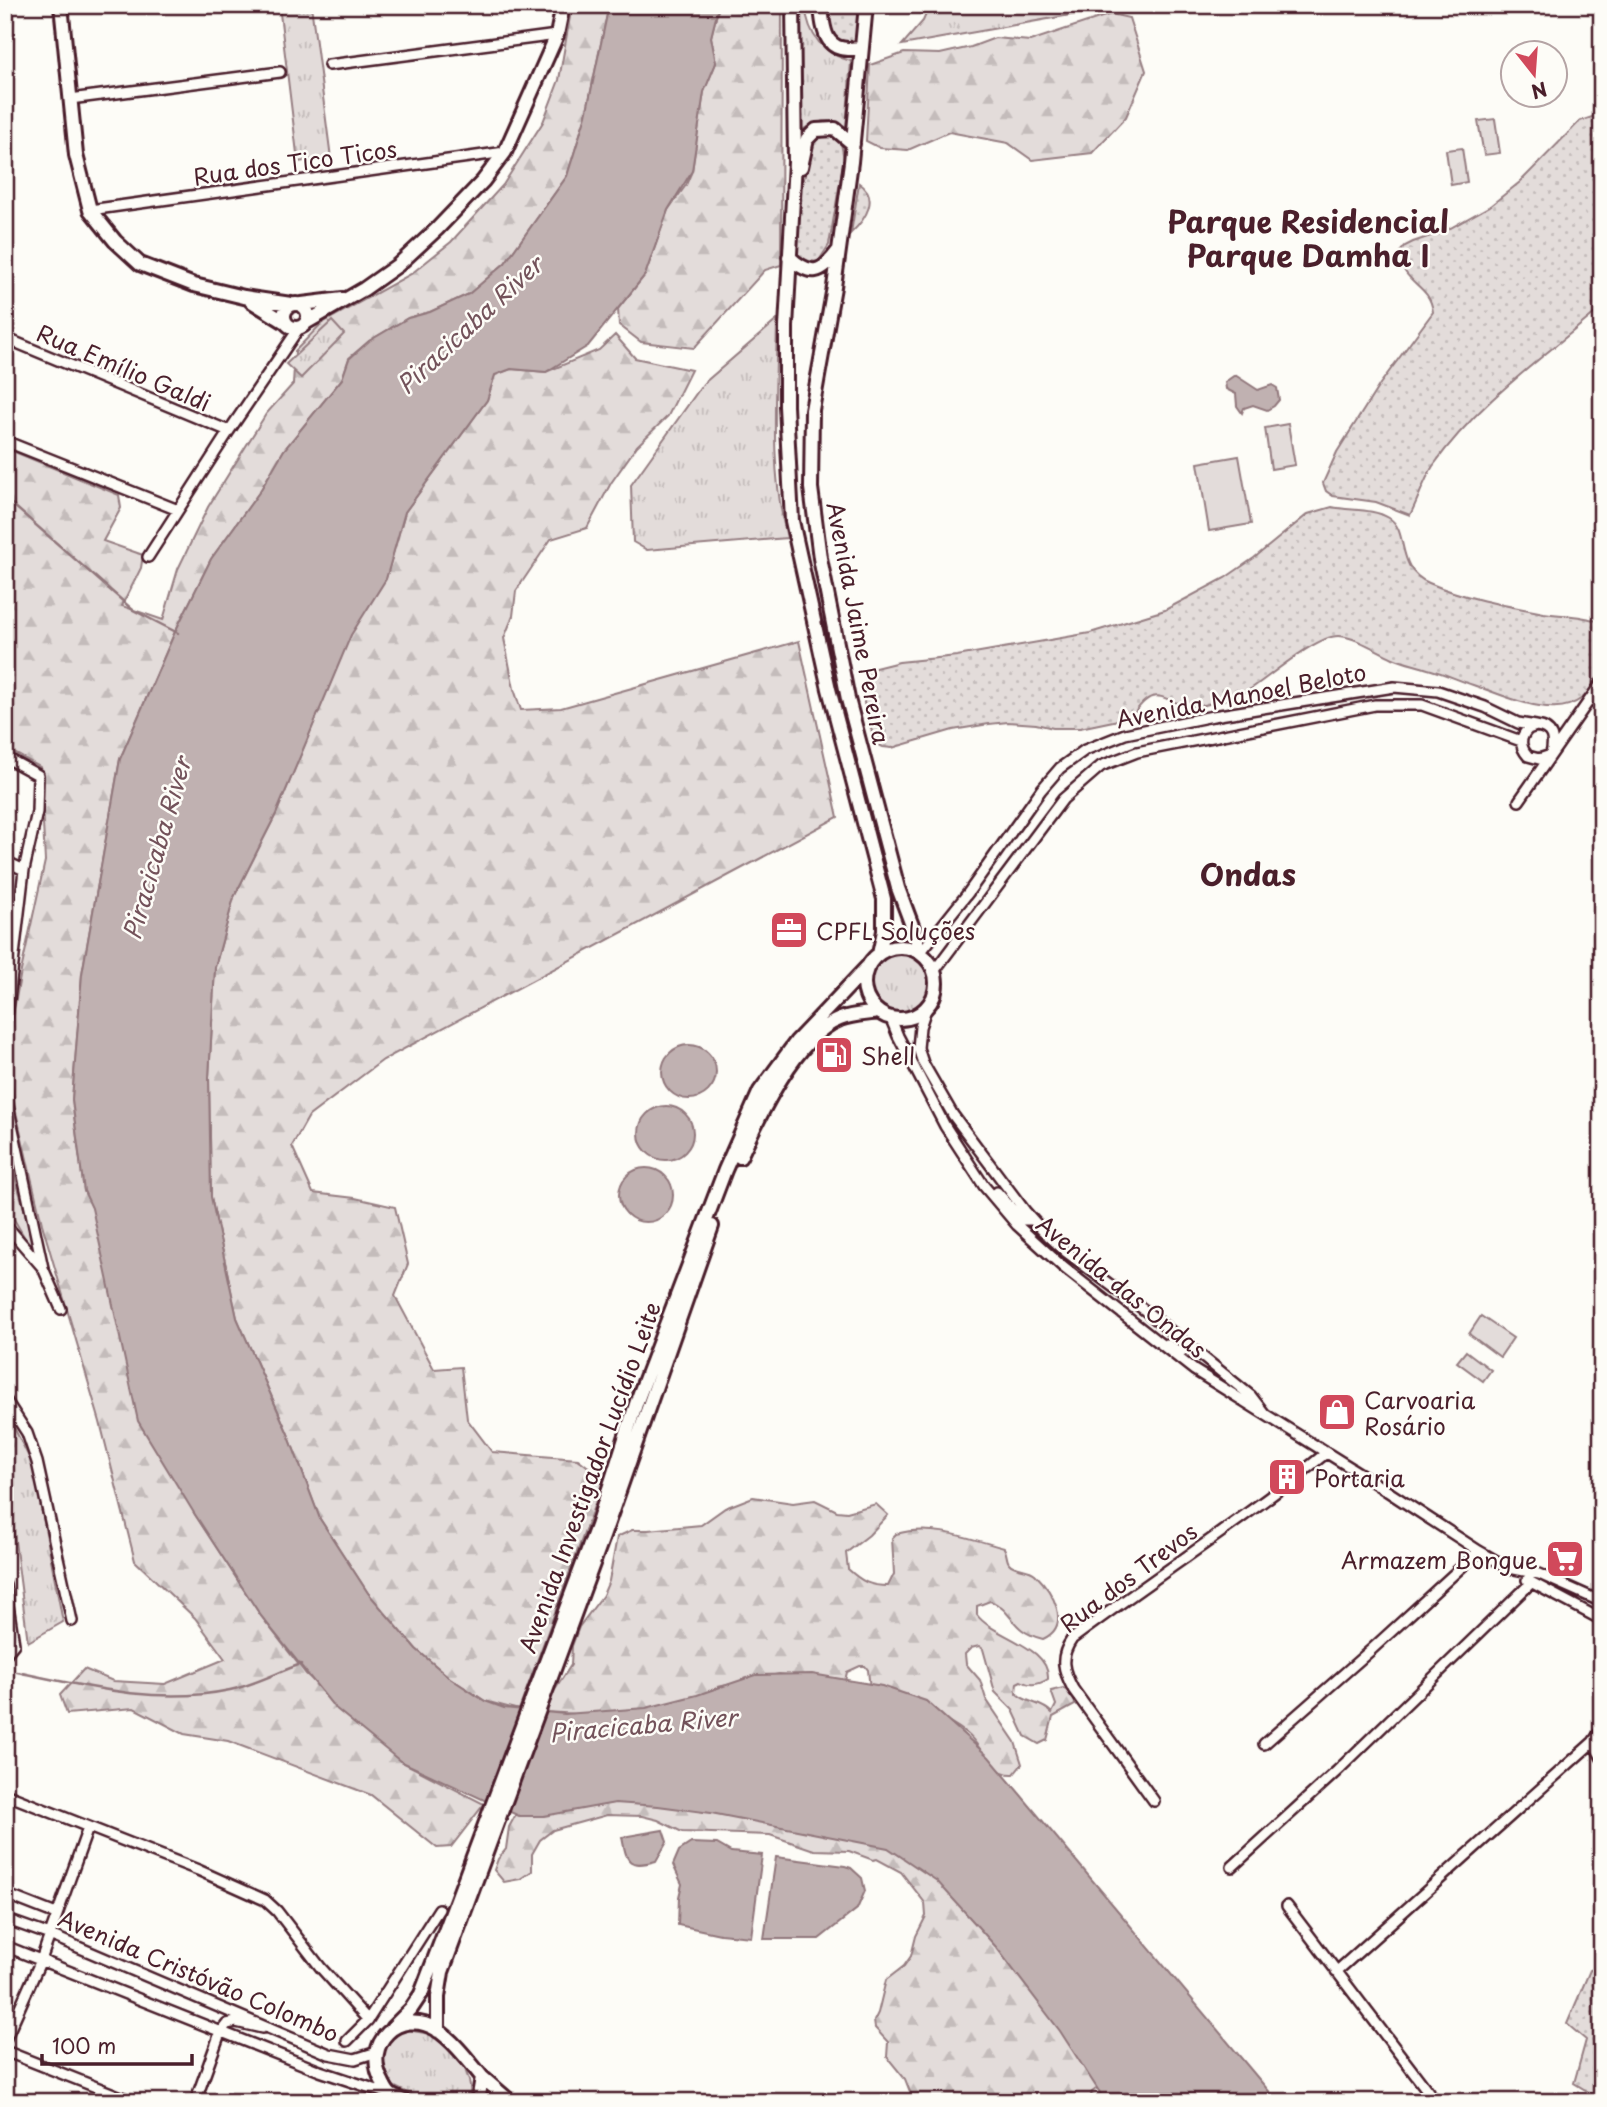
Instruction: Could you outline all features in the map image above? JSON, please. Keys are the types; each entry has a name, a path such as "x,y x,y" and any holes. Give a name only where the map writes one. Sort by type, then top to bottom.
{"main road":[{"path":"61,5 76,155 90,210 115,241 140,264 194,285 244,297 297,304 350,298"},
{"path":"244,297 293,328 350,298 398,265 483,181 505,152 557,35 563,5"},
{"name":"Avenida Jaime Pereira","path":"793,5 794,195 789,257 786,406 792,521 829,690 884,899 884,931 879,954"},
{"path":"821,5 822,28 828,39 836,47 850,50 862,47"},
{"name":"Avenida Jaime Pereira","path":"866,5 853,144 839,249 812,410 811,488 820,558 848,699 898,888 917,939 919,952"},
{"path":"794,195 807,139 816,131 835,129 853,144"},
{"path":"789,257 800,268 811,271 826,267 839,249"},
{"path":"285,322 285,312 297,304"},
{"path":"297,304 308,312 303,325"},
{"path":"898,947 919,952 935,970 937,984 934,998 926,1009 910,1019 891,1019 878,1013 871,1005 864,985 869,965 879,954 898,947"},
{"name":"Avenida Investigador Lucídio Leite","path":"438,2031 438,1997 442,1972 492,1822 597,1525 637,1401 725,1170 760,1091 796,1042 869,965"},
{"name":"Avenida Investigador Lucídio Leite","path":"537,1697 604,1534 729,1180 756,1122 783,1075 813,1037 838,1020 878,1013"},
{"name":"Avenida Investigador Lucídio Leite","path":"377,2052 380,2042 411,2009 421,1994 492,1822"},
{"path":"392,2028 414,2023 438,2031 449,2039 482,2077 511,2102"},
{"path":"377,2052 378,2072 391,2097 406,2102"},
{"path":"478,2102 482,2077"}],"street":[{"path":"329,65 557,35"},
{"path":"70,99 280,72"},
{"name":"Rua dos Tico Ticos","path":"90,210 505,152"},
{"path":"148,557 229,431 303,325"},
{"name":"Rua Emílio Galdi","path":"5,338 229,431"},
{"path":"5,441 178,510"},
{"path":"1519,800 1602,682"},
{"name":"Avenida Manoel Beloto","path":"919,952 968,893 1041,790 1060,768 1085,750 1125,734 1213,716 1394,687 1438,691 1485,707 1518,723 1536,726"},
{"name":"Avenida Manoel Beloto","path":"935,970 1063,799 1086,777 1115,760 1158,747 1375,705 1399,703 1422,705 1521,741"},
{"path":"1536,726 1551,733 1554,744 1551,755 1533,758 1524,752 1521,741 1528,729 1536,726"},
{"path":"5,757 37,775 37,812 24,870 8,971 5,1033"},
{"path":"5,861 24,870"},
{"name":"Avenida das Ondas","path":"926,1009 920,1027 918,1048 923,1063 976,1149 1033,1220 1066,1252 1251,1396 1267,1417"},
{"name":"Avenida das Ondas","path":"891,1019 945,1126 977,1175 1030,1238 1063,1268 1194,1370 1479,1552 1602,1620"},
{"path":"5,1092 43,1268 61,1308"},
{"path":"977,1175 988,1183 1022,1220 1033,1220"},
{"path":"5,1224 43,1268"},
{"path":"1139,1326 1180,1352 1191,1347"},
{"path":"1194,1370 1204,1371 1238,1393 1251,1396"},
{"path":"5,1399 27,1433 37,1462 72,1621"},
{"name":"Rua dos Trevos","path":"1154,1801 1073,1689 1063,1671 1063,1656 1067,1647 1072,1639 1287,1485 1326,1453"},
{"path":"1264,1744 1479,1552"},
{"name":"Avenida das Ondas","path":"1518,1572 1539,1574 1602,1602"},
{"path":"1233,1867 1531,1583"},
{"path":"5,1585 14,1644 5,1655"},
{"path":"1563,1600 1570,1589"},
{"path":"1579,1608 1588,1595"},
{"path":"1336,1972 1593,1742 1602,1729"},
{"path":"1593,1742 1602,1758"},
{"path":"5,1794 198,1870 265,1900 368,2020"},
{"path":"5,2039 41,1960 88,1828"},
{"name":"Avenida Cristóvão Colombo","path":"5,1894 56,1914"},
{"path":"1287,1906 1436,2102"},
{"path":"347,2041 368,2020 439,1909"},
{"name":"Avenida Cristóvão Colombo","path":"5,1919 50,1934 343,2058 362,2058 377,2052"},
{"path":"5,1947 220,2033 391,2097"},
{"path":"195,2102 220,2033 231,2022 274,2029"},
{"path":"5,2051 134,2102"}],"green space":[{"path":"279,5 311,5 331,158 298,162"},
{"path":"572,5 609,5 586,115 567,176 505,263 469,294 430,312 408,318 369,341 349,358 342,379 284,450 260,491 211,559 174,634 120,759 82,974 72,1100 84,1191 92,1207 194,1513 261,1616 306,1674 400,1761 484,1804 451,1847 437,1848 371,1795 228,1741 184,1734 134,1708 67,1714 60,1695 84,1669 113,1681 165,1684 225,1659 195,1618 135,1561 100,1422 42,1224 15,1108 7,1048 45,861 40,767 5,748 5,448 119,495 121,508 103,541 143,555 141,568 122,606 163,620 178,569 208,507 266,414 293,384 295,351 322,323 411,274 451,242 503,185 543,122 559,80"},
{"path":"719,5 782,5 781,265 765,270 694,348 641,342 619,325 618,309 645,275 668,210 686,185 692,171 704,91 716,63 711,37"},
{"path":"799,5 805,5 809,25 824,48 851,61 846,129 823,121 801,131"},
{"path":"827,5 859,5 859,32 853,46 838,40 831,32"},
{"path":"930,5 1084,5 1093,11 902,45 923,21"},
{"path":"1111,14 1129,18 1146,71 1126,117 1092,153 1032,160 1008,143 949,132 908,150 880,148 866,141 870,65 904,53 940,54 995,38 1030,41"},
{"path":"1602,116 1602,307 1513,381 1470,421 1433,466 1410,515 1376,502 1333,496 1326,491 1323,483 1337,452 1380,384 1433,312 1427,295 1405,271 1400,252 1405,246 1445,231 1490,206 1520,182 1580,121"},
{"path":"1495,119 1500,153 1484,155 1478,121"},
{"path":"825,136 834,137 841,143 844,159 829,245 818,262 802,260 796,255 799,193 808,167 810,148 816,140"},
{"path":"1462,148 1467,182 1451,185 1446,150"},
{"path":"859,183 869,195 870,201 866,215 851,233"},
{"path":"777,320 776,457 781,511 787,538 647,550 633,542 631,485 703,384"},
{"path":"332,321 344,334 301,378 286,364"},
{"path":"615,335 635,358 691,370 668,416 637,446 611,483 587,528 551,539 516,591 513,616 504,638 521,710 561,708 799,641 838,817 383,1060 309,1116 292,1146 313,1193 355,1198 395,1207 408,1264 395,1296 434,1369 461,1367 467,1419 492,1452 578,1459 604,1479 519,1710 485,1701 450,1678 416,1649 368,1593 320,1519 288,1434 237,1318 211,1197 209,1078 215,967 234,897 276,814 352,631 386,578 405,512 487,400 495,375 511,369 546,372 599,350"},
{"path":"1288,424 1295,465 1271,469 1265,428"},
{"path":"1239,456 1251,524 1209,531 1198,463"},
{"path":"1332,507 1369,511 1389,518 1399,532 1411,568 1429,583 1485,601 1602,623 1602,666 1590,690 1577,701 1562,707 1527,704 1397,660 1359,642 1339,636 1318,642 1306,649 1244,693 1209,704 1183,705 1158,696 1142,704 1132,717 1080,728 1053,728 1008,722 953,730 892,748 875,743 864,703 867,670 899,662 957,656 1090,633 1165,610 1225,578 1308,514"},
{"path":"894,954 906,954 925,967 930,984 928,996 917,1009 906,1014 894,1014 875,1001 870,990 870,978 883,959"},
{"path":"5,1141 34,1244 29,1245 5,1204"},
{"path":"1481,1316 1513,1338 1500,1357 1469,1334"},
{"path":"1466,1351 1491,1370 1483,1381 1457,1362"},
{"path":"5,1410 33,1465 63,1622 28,1642 13,1526 5,1495"},
{"path":"753,1497 793,1503 815,1500 837,1511 847,1512 876,1504 888,1515 846,1553 848,1569 871,1584 888,1586 894,1574 892,1538 896,1534 937,1531 1004,1548 1009,1563 1035,1574 1048,1589 1057,1608 1057,1625 1052,1633 1043,1639 1024,1631 1004,1610 990,1601 977,1606 977,1615 995,1630 1031,1650 1046,1668 1048,1679 1035,1684 1021,1681 1017,1683 1016,1693 1052,1713 1056,1705 1051,1691 1063,1688 1074,1696 1075,1705 1053,1717 1047,1740 1039,1744 1025,1736 1013,1710 995,1692 983,1649 979,1646 971,1648 965,1654 966,1664 980,1680 986,1699 1015,1742 1022,1764 1014,1774 998,1770 972,1738 955,1726 932,1713 870,1689 865,1666 847,1672 845,1681 779,1674 718,1687 712,1692 637,1718 547,1712 553,1693 571,1665 572,1646 579,1627 603,1595 609,1581 617,1537 632,1530 701,1525 725,1508"},
{"path":"612,1787 934,1852 1100,2086 1091,2095 1111,2102 914,2102 905,2079 887,2057 888,2042 875,2028 874,2021 886,1980 904,1966 911,1956 916,1936 926,1916 925,1903 901,1872 877,1859 849,1851 814,1850 770,1835 682,1832 658,1820 642,1816 607,1815 553,1830 540,1840 532,1854 532,1871 520,1879 504,1882 494,1870 506,1849 509,1827 516,1814"},
{"path":"1602,1966 1602,2100 1574,2083 1586,2040 1567,2024 1590,1970"},
{"path":"408,2030 435,2036 457,2056 470,2084 468,2102 426,2102 393,2086 383,2059 387,2043 395,2034"}],"water":[{"name":"Piracicaba River","path":"609,5 719,5 711,37 716,63 704,92 692,171 668,210 645,275 588,346 546,372 511,369 495,375 487,400 405,512 386,579 351,635 276,814 234,897 215,967 209,1078 211,1197 237,1318 288,1434 320,1519 368,1593 416,1649 450,1678 485,1701 504,1708 565,1714 646,1708 697,1695 756,1675 812,1674 882,1686 926,1701 989,1757 1278,2102 1106,2102 1060,2031 996,1947 937,1881 888,1848 711,1813 658,1806 615,1803 544,1816 519,1816 400,1761 334,1707 261,1616 138,1421 92,1208 84,1191 72,1100 82,974 120,759 174,634 211,559 260,491 284,450 342,379 349,359 369,341 408,318 430,312 469,294 505,263 567,176 586,115"},
{"path":"1235,375 1258,390 1272,385 1277,388 1279,400 1267,410 1253,405 1244,408 1242,413 1237,406 1236,394 1226,389 1225,382"},
{"path":"689,1045 708,1053 716,1072 708,1091 689,1099 670,1091 662,1072 670,1053"},
{"path":"666,1106 685,1114 693,1133 685,1152 666,1160 647,1152 639,1133 647,1114"},
{"path":"646,1168 665,1176 673,1195 665,1214 646,1222 627,1214 619,1195 627,1176"},
{"path":"663,1830 667,1842 656,1861 640,1864 631,1862 622,1837"},
{"path":"691,1843 717,1844 731,1852 762,1855 751,1937 678,1925 682,1884 673,1865 679,1851"},
{"path":"776,1857 851,1868 862,1878 865,1891 857,1909 819,1939 764,1939"}],"waterway":[{"path":"5,498 133,610 178,633"},
{"path":"17,1672 123,1692 177,1696 239,1688 301,1664"}],"place":[{"name":"CPFL Soluções","path":"789,930"},
{"name":"Shell","path":"834,1055"},
{"name":"Carvoaria Rosário","path":"1337,1412"},
{"name":"Portaria","path":"1287,1477"},
{"name":"Armazem Bongue","path":"1565,1559"}],"district":[{"name":"Parque Residencial Parque Damha I","path":"1308,237"},
{"name":"Ondas","path":"1248,873"}]}
